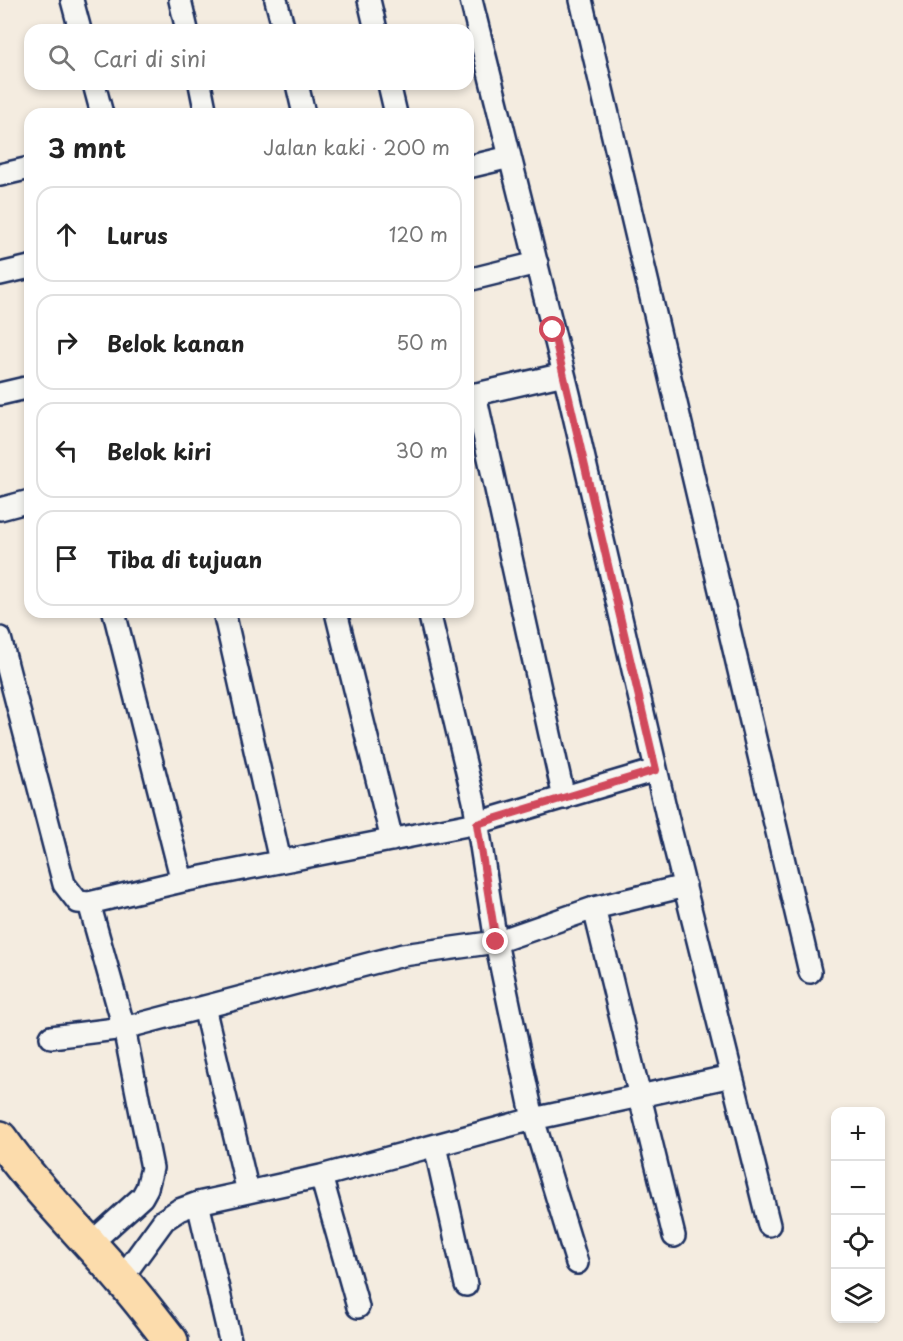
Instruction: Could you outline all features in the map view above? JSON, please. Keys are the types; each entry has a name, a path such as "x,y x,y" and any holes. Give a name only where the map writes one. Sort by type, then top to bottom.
{"highway":[{"path":"0,1138 13,1157 88,1245 121,1278 171,1341"}],"street":[{"path":"72,0 78,24"},
{"path":"180,0 186,24"},
{"path":"276,0 282,24"},
{"path":"369,0 375,24"},
{"path":"471,0 564,374 656,770 769,1225"},
{"path":"581,0 810,972"},
{"path":"96,90 100,108"},
{"path":"201,90 205,108"},
{"path":"298,90 303,108"},
{"path":"390,90 395,108"},
{"path":"474,166 510,157"},
{"path":"1,172 24,169"},
{"path":"474,279 537,263"},
{"path":"0,274 24,268"},
{"path":"474,394 564,374"},
{"path":"0,394 24,388"},
{"path":"474,408 564,798"},
{"path":"0,509 24,503"},
{"path":"116,618 182,881"},
{"path":"225,618 280,861"},
{"path":"337,618 392,840"},
{"path":"430,618 474,801 496,942 533,1119 577,1263"},
{"path":"0,638 64,884 78,902 89,903 280,861 477,824 656,770"},
{"path":"51,1037 124,1028 403,955 496,942 594,908 685,886"},
{"path":"88,1245 142,1197 152,1168 124,1028 89,903"},
{"path":"594,908 674,1236"},
{"path":"204,1007 248,1192"},
{"path":"121,1278 165,1220 179,1210 198,1203 321,1176 533,1119 732,1076"},
{"path":"435,1146 466,1285"},
{"path":"321,1176 358,1307"},
{"path":"142,1197 165,1220"},
{"path":"198,1203 230,1340"}],"route":[{"path":"496,942 477,824 656,770 553,330"}]}
